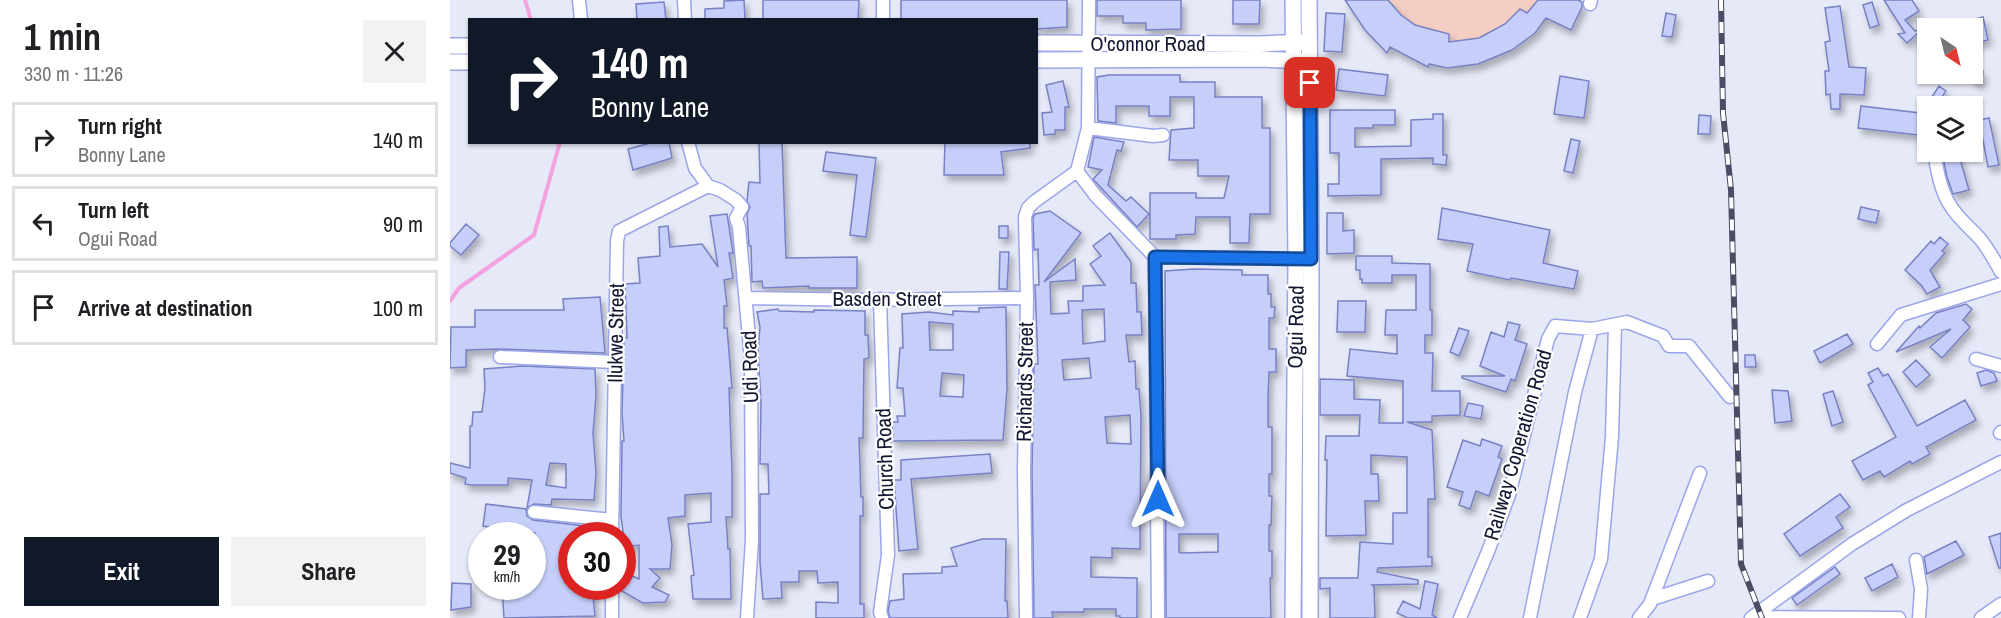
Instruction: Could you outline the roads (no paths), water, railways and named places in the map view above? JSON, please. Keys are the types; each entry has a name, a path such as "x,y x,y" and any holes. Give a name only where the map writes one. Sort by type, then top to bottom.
{"main road":[{"name":"Ogui Road","path":"1293,0 1293,17 1302,42"},
{"name":"Ogui Road","path":"1309,0 1302,42 1302,61 1310,618"},
{"path":"1260,52 1293,17"},
{"path":"1260,52 1302,42"},
{"name":"O'connor Road","path":"1038,44 1089,43 1260,52"},
{"path":"450,46 468,46"},
{"name":"O'connor Road","path":"1038,60 1089,61 1260,52"},
{"path":"1260,52 1302,61"},
{"path":"1260,52 1281,69 1295,88"},
{"name":"Ogui Road","path":"1293,618 1304,259 1295,88 1302,61"},
{"path":"450,62 468,62"}],"street":[{"path":"579,0 581,18"},
{"path":"684,0 685,18"},
{"path":"883,0 883,18"},
{"path":"1089,0 1088,128 1077,171 1095,195 1155,257 1158,618"},
{"path":"1088,128 1153,136 1163,135"},
{"path":"688,144 695,168 708,186"},
{"path":"1936,162 1949,204 1993,257 2001,272"},
{"name":"Richards Street","path":"1026,618 1025,217 1028,208 1077,171"},
{"name":"Udi Road","path":"708,186 720,190 736,200 742,207 736,218 747,298 751,360 752,540 747,618"},
{"name":"Ilukwe Street","path":"612,520 616,241 619,231 708,186"},
{"path":"1155,257 1304,259"},
{"path":"1876,344 1901,315 2001,285"},
{"name":"Basden Street","path":"747,298 1027,298"},
{"name":"Church Road","path":"880,299 888,555 880,612 882,618"},
{"path":"1530,618 1575,392 1592,329 1627,322 1663,336 1669,346 1689,346 1730,398"},
{"path":"1580,618 1601,559 1612,437 1615,325"},
{"name":"Railway Coperation Road","path":"1460,618 1509,495 1548,339 1555,326 1592,329"},
{"path":"500,357 615,362"},
{"path":"1976,359 2001,366"},
{"path":"1752,618 1852,544 1906,510 2001,462"},
{"path":"1639,618 1652,599 1701,473"},
{"path":"534,512 612,520"},
{"path":"1916,560 1921,581 1919,618"},
{"path":"1652,599 1708,581"},
{"path":"612,600 612,618"},
{"path":"1981,618 2001,604"},
{"path":"1752,618 1899,618"}],"waterway":[{"path":"525,0 530,18"},
{"path":"450,301 459,288 534,235 559,144"}],"railway":[{"path":"1721,0 1723,113 1731,190 1741,564 1762,618"}]}
